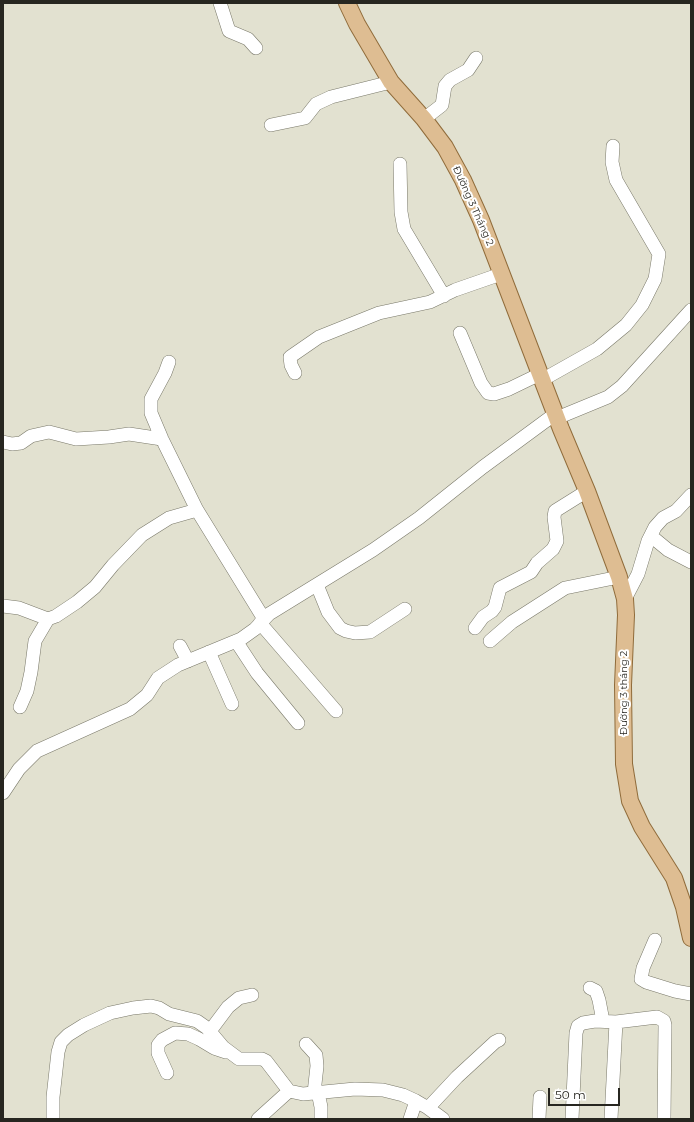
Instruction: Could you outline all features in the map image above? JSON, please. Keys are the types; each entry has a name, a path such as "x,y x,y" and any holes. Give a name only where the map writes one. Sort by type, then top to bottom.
{"main road":[{"name":"Đường 3 Tháng 2","path":"347,3 357,24 391,82 424,119 445,148 463,180 481,220 568,444"},
{"name":"Đường 3 tháng 2","path":"568,444 619,577 625,598 623,686 624,764 630,801 642,826 674,878 684,907 691,938"}],"street":[{"path":"220,3 229,31 248,39 256,48"},
{"path":"424,119 442,105 445,86 450,80 468,70 476,58"},
{"path":"271,125 304,118 316,104 331,97 391,82"},
{"path":"460,333 481,383 488,393 494,394 541,377 598,349 626,325 642,304 655,279 659,254 616,180 612,162 613,146"},
{"path":"400,164 401,212 404,229 444,296"},
{"path":"295,373 291,365 290,357 319,337 379,313 422,304 501,274"},
{"path":"3,793 19,770 37,751 130,709 147,695 158,678 178,665 241,639 269,614 373,550 419,518 483,467 558,420 608,397 638,370 691,310"},
{"path":"169,362 165,373 151,399 151,413 162,439 197,510 262,621 336,711"},
{"path":"3,442 12,444 21,442 31,436 49,432 76,439 129,434 162,439"},
{"path":"475,628 483,617 496,607 500,588 531,572 537,563 553,549 557,541 554,517 555,511 586,491"},
{"path":"625,598 638,574 655,527 663,518 676,511 691,495"},
{"path":"20,707 31,672 35,641 48,619 64,611 95,587 113,565 142,535 169,518 197,510"},
{"path":"651,536 668,550 691,562"},
{"path":"490,642 512,622 565,588 619,577"},
{"path":"317,585 328,612 340,628 346,631 355,633 370,632 405,609"},
{"path":"3,606 19,608 48,619"},
{"path":"236,641 257,673 298,723"},
{"path":"180,646 188,661"},
{"path":"208,652 232,704"},
{"path":"655,940 642,968 641,979 675,991 691,994"},
{"path":"590,988 596,991 610,1021 611,1119"},
{"path":"210,1031 228,1007 239,998 252,995"},
{"path":"53,1119 53,1097 58,1052 61,1042 68,1035 84,1025 110,1013 151,1006 159,1008 169,1014 197,1021 207,1028 223,1047 239,1058 262,1059 266,1061 288,1091 303,1094 355,1089 383,1090 403,1095 416,1101 443,1119"},
{"path":"572,1119 576,1033 578,1026 582,1023 657,1017 664,1021 666,1033 664,1119"},
{"path":"167,1073 158,1052 158,1046 162,1040 175,1033 188,1034 214,1048 230,1053"},
{"path":"428,1108 457,1077 499,1040"},
{"path":"306,1044 316,1055 316,1092 321,1107 321,1119"},
{"path":"258,1119 288,1091"},
{"path":"539,1119 540,1097"},
{"path":"410,1119 416,1101"}]}
